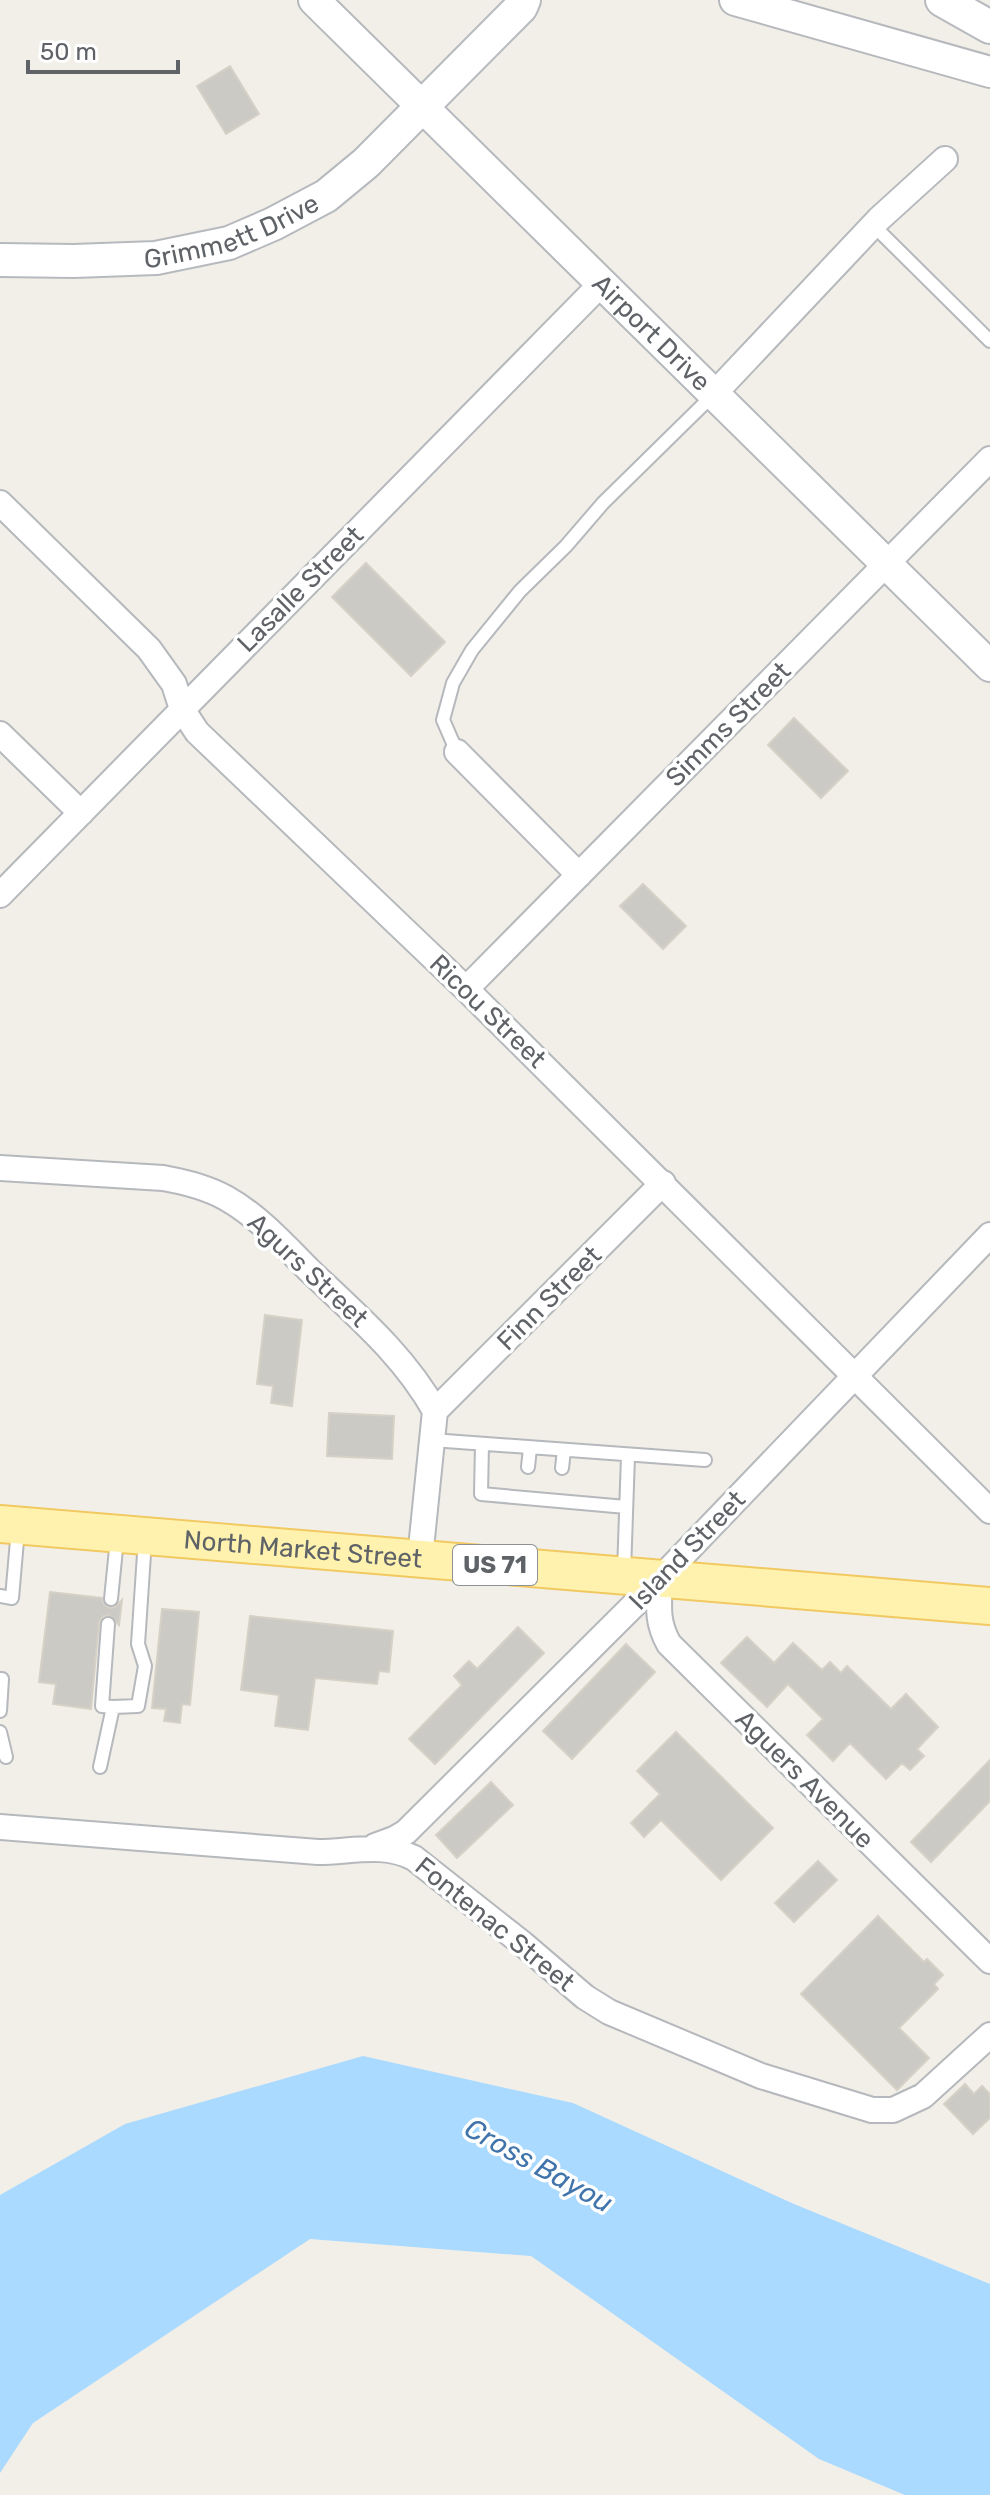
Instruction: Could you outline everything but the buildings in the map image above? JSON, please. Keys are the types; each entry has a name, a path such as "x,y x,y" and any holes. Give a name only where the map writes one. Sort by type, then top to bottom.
{"main road":[{"path":"942,0 990,27"},
{"name":"Grimmett Drive","path":"0,260 156,258 229,243 273,224 326,196 366,163 531,2"},
{"name":"North Market Street","path":"9,1525 990,1606"}],"street":[{"name":"Airport Drive","path":"314,0 990,666"},
{"path":"735,0 990,72"},
{"path":"713,395 873,225 945,159"},
{"name":"Lasalle Street","path":"0,895 601,284"},
{"name":"Simms Street","path":"466,989 990,459"},
{"name":"Ricou Street","path":"0,503 149,649 174,684 182,709 197,732 466,989 990,1511"},
{"path":"0,734 81,813"},
{"path":"457,752 579,875"},
{"name":"Agurs Street","path":"0,1168 163,1178 188,1182 227,1198 263,1225 394,1352 423,1389 435,1411"},
{"name":"Finn Street","path":"435,1411 663,1183"},
{"name":"Island Street","path":"371,1848 406,1832 660,1579 990,1235"},
{"path":"420,1558 435,1411"},
{"name":"Aguers Avenue","path":"660,1579 659,1617 669,1644 990,1961"},
{"name":"Fontenac Street","path":"0,1827 318,1852 391,1848 414,1858 585,1997 609,2012 761,2076 872,2110 893,2110 923,2096 990,2035"}],"lane":[{"path":"873,225 990,341"},
{"path":"457,752 443,720 453,683 472,650 520,591 566,546 603,503 713,395"},
{"path":"432,1440 705,1460"},
{"path":"482,1444 481,1494 526,1492 561,1495 626,1507"},
{"path":"528,1467 530,1448"},
{"path":"562,1468 564,1450"},
{"path":"624,1576 628,1456"},
{"path":"0,1596 12,1598 9,1525"},
{"path":"111,1599 131,1535"},
{"path":"108,1624 102,1706 138,1706 145,1666 138,1644 131,1535"},
{"path":"0,1679 0,1711"},
{"path":"100,1767 113,1707"},
{"path":"0,1732 6,1757"}],"water":[{"name":"Cross Bayou","path":"363,2056 573,2103 794,2204 990,2284 990,2495 905,2495 819,2459 531,2256 310,2239 33,2423 0,2473 0,2195 125,2124"}]}
